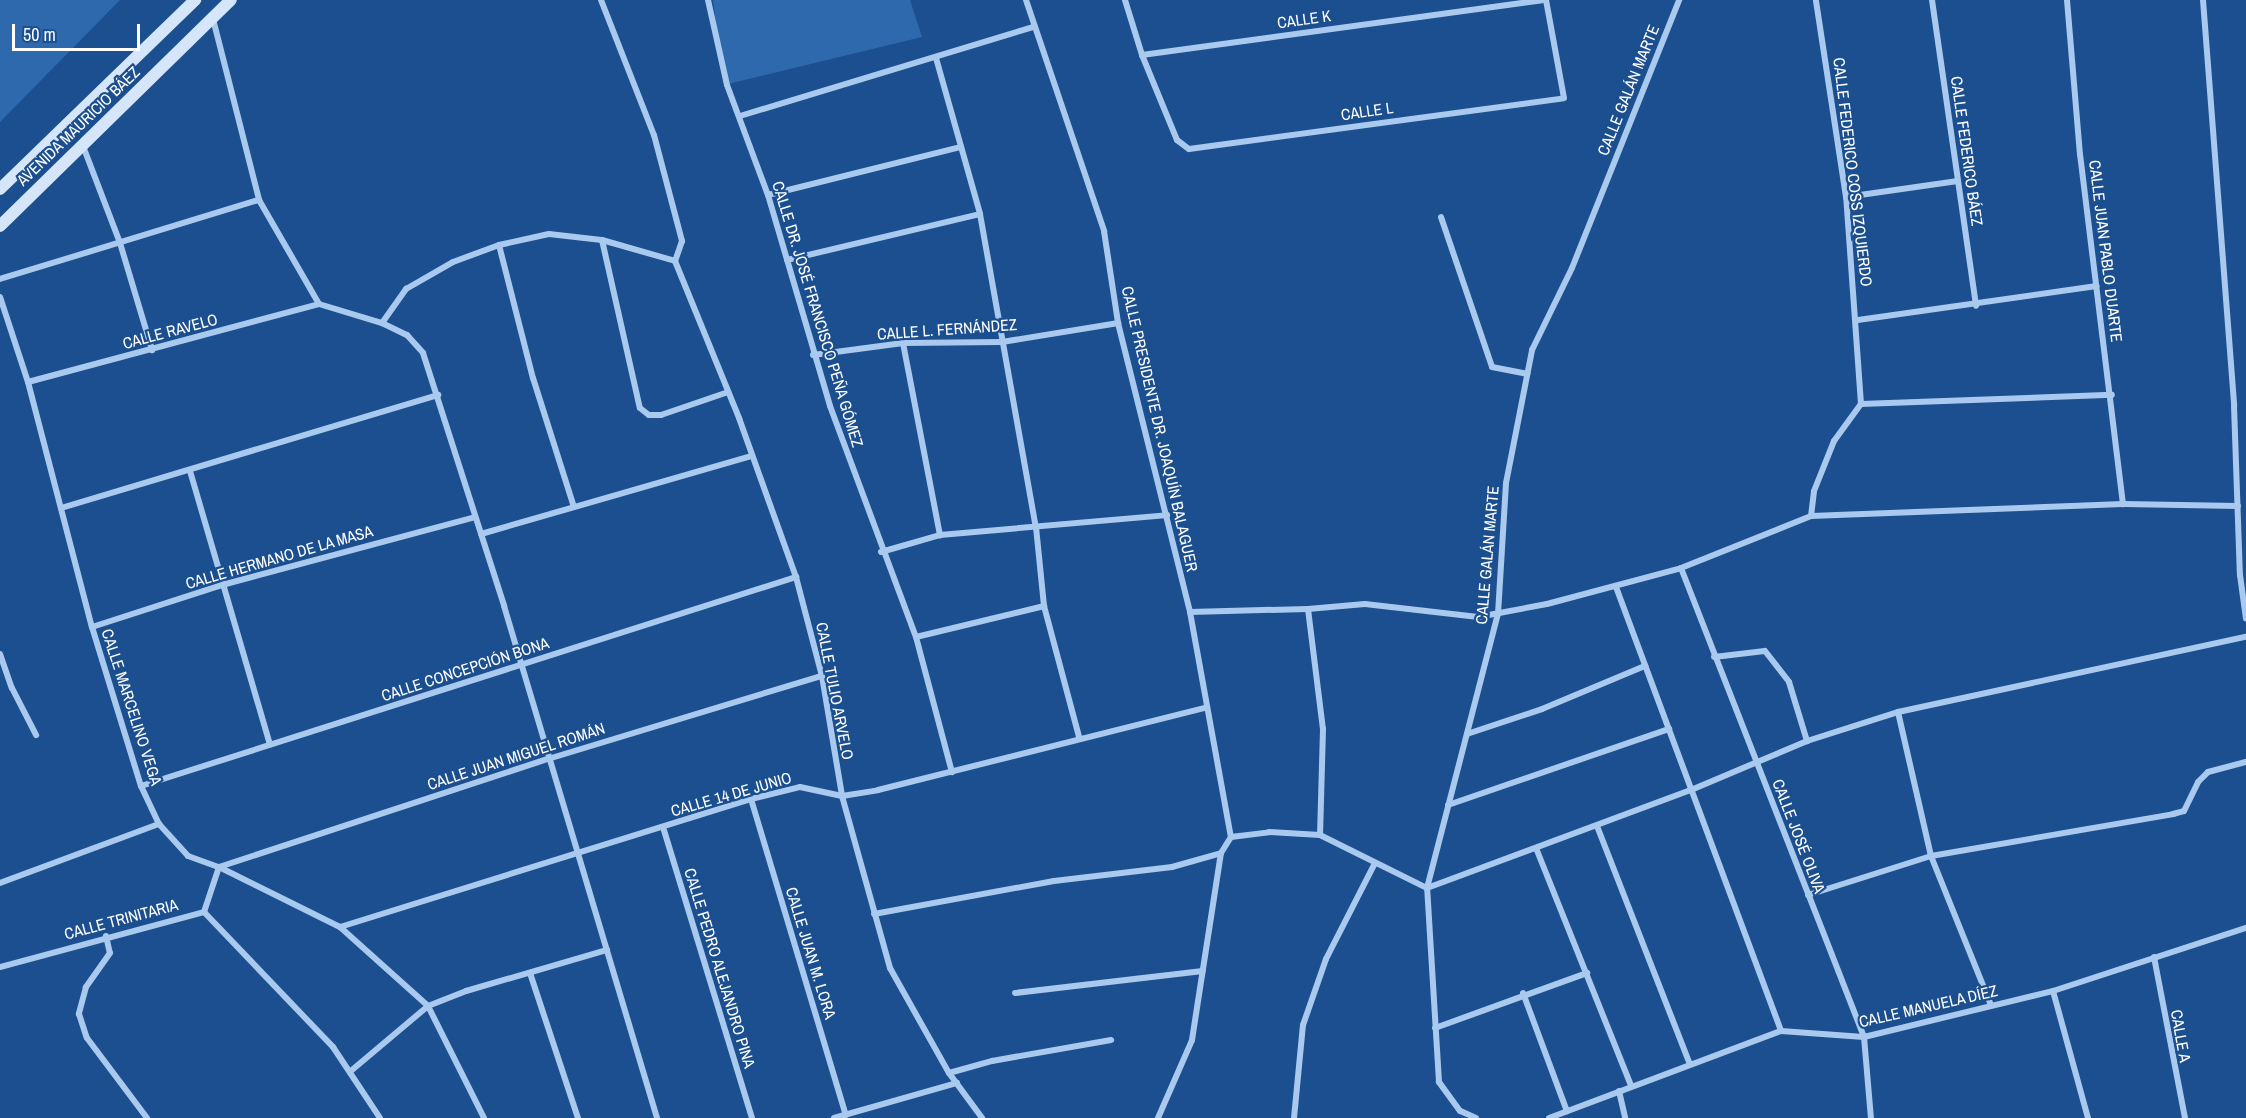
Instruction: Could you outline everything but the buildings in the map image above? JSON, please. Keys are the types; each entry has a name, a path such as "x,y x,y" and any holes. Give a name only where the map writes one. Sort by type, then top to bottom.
{"main road":[{"name":"AVENIDA MAURICIO BÁEZ","path":"0,189 195,0"},
{"name":"AVENIDA MAURICIO BÁEZ","path":"0,226 231,0"}],"street":[{"path":"382,323 406,290 453,262 499,245 549,234 602,240 675,261 682,241 654,135 602,0"},
{"name":"CALLE DR. JOSÉ FRANCISCO PEÑA GÓMEZ","path":"708,0 727,85 768,195 813,355 881,552 916,637 952,772"},
{"name":"CALLE PRESIDENTE DR. JOAQUÍN BALAGUER","path":"1026,0 1033,27 1104,231 1118,323 1190,612 1205,708 1231,837"},
{"path":"1125,0 1142,55"},
{"name":"CALLE K","path":"1142,55 1544,0"},
{"name":"CALLE L","path":"1142,55 1177,140 1189,149 1564,98 1544,0"},
{"name":"CALLE GALÁN MARTE","path":"1476,1118 1460,1111 1439,1082 1427,888 1498,614 1506,483 1532,350 1572,268 1679,0"},
{"name":"CALLE FEDERICO COSS IZQUIERDO","path":"1816,0 1846,197 1858,320 1861,404"},
{"name":"CALLE FEDERICO BÁEZ","path":"1932,0 1976,306"},
{"name":"CALLE JUAN PABLO DUARTE","path":"2067,0 2123,504"},
{"path":"2203,0 2238,506 2240,575 2246,619"},
{"path":"213,18 259,200 320,304 382,323 407,335 423,352 481,534 657,1118"},
{"path":"740,116 1033,27"},
{"path":"936,58 980,214 1036,527 1044,606 1079,736"},
{"path":"82,145 120,243 152,350"},
{"path":"768,195 961,147"},
{"path":"1846,197 1958,181"},
{"path":"0,279 259,200"},
{"path":"787,260 980,214"},
{"path":"1441,217 1492,367 1527,374"},
{"path":"602,240 640,408 649,415 661,415 729,392"},
{"path":"499,245 533,378 574,507"},
{"name":"CALLE TULIO ARVELO","path":"675,261 729,392 796,577 822,676 842,796 890,968 949,1073 982,1118"},
{"path":"1858,320 1976,306 2097,286"},
{"name":"CALLE MARCELINO VEGA","path":"0,297 28,382 92,627 141,786 159,824 188,856 219,867 340,927 428,1006 484,1118"},
{"name":"CALLE RAVELO","path":"28,382 320,304"},
{"name":"CALLE L. FERNÁNDEZ","path":"813,355 903,343 1002,342 1118,323"},
{"path":"903,343 940,535"},
{"path":"61,508 438,395"},
{"path":"1811,516 1814,491 1834,441 1861,404 2112,395"},
{"path":"481,534 751,456"},
{"path":"190,471 270,745"},
{"path":"1190,612 1308,609 1365,604 1478,617 1616,587 1681,568 1811,516 2123,504 2238,506"},
{"path":"881,552 940,535 1167,515"},
{"name":"CALLE HERMANO DE LA MASA","path":"92,627 222,585 475,517"},
{"name":"CALLE JOSÉ OLIVA","path":"1681,568 1864,1037 1871,1118"},
{"name":"CALLE CONCEPCIÓN BONA","path":"141,786 796,577"},
{"path":"1616,587 1780,1031"},
{"path":"916,637 1044,606"},
{"path":"1308,609 1323,729 1320,835"},
{"path":"1158,1118 1192,1040 1221,853 1231,837 1269,832 1320,835 1427,888 1691,790 1807,741 1898,712 2246,637"},
{"path":"1714,657 1765,651 1789,682 1807,741"},
{"path":"0,654 12,688 36,735"},
{"path":"1467,734 1542,709 1645,666"},
{"name":"CALLE JUAN MIGUEL ROMÁN","path":"219,867 548,759 822,676"},
{"name":"CALLE 14 DE JUNIO","path":"340,927 577,851 751,799 800,787 842,796 952,772 1079,736 1205,708"},
{"path":"1898,712 1931,856 1991,1005"},
{"path":"1449,805 1669,729"},
{"path":"1808,895 1931,856 2173,814 2184,810 2208,772 2246,762"},
{"name":"CALLE JUAN M. LORA","path":"751,799 846,1115"},
{"path":"0,883 159,824"},
{"path":"1597,826 1690,1064"},
{"name":"CALLE PEDRO ALEJANDRO PINA","path":"663,827 752,1118"},
{"path":"1536,848 1631,1086"},
{"path":"874,915 1054,881 1172,867 1221,853"},
{"path":"1294,1118 1303,1025 1326,959 1375,862"},
{"name":"CALLE TRINITARIA","path":"0,967 106,936 204,912 219,867"},
{"path":"204,912 230,944 283,992 352,1070 380,1118"},
{"name":"CALLE MANUELA DÍEZ","path":"1549,1118 1780,1031 1864,1037 2053,991 2246,928"},
{"path":"106,936 110,952 86,987 79,1014 87,1038 147,1118"},
{"path":"352,1070 428,1006 607,950"},
{"name":"CALLE A","path":"2154,957 2186,1118"},
{"path":"1016,993 1203,971"},
{"path":"530,973 578,1118"},
{"path":"1435,1028 1524,993 1587,973"},
{"path":"2053,991 2088,1118"},
{"path":"1524,993 1567,1111"},
{"path":"949,1073 992,1061 1111,1040"},
{"path":"834,1118 957,1083"},
{"path":"1619,1091 1624,1118"}],"shaded area":[{"path":"0,0 120,0 0,122"},
{"path":"713,0 910,0 922,37 724,85"}]}
